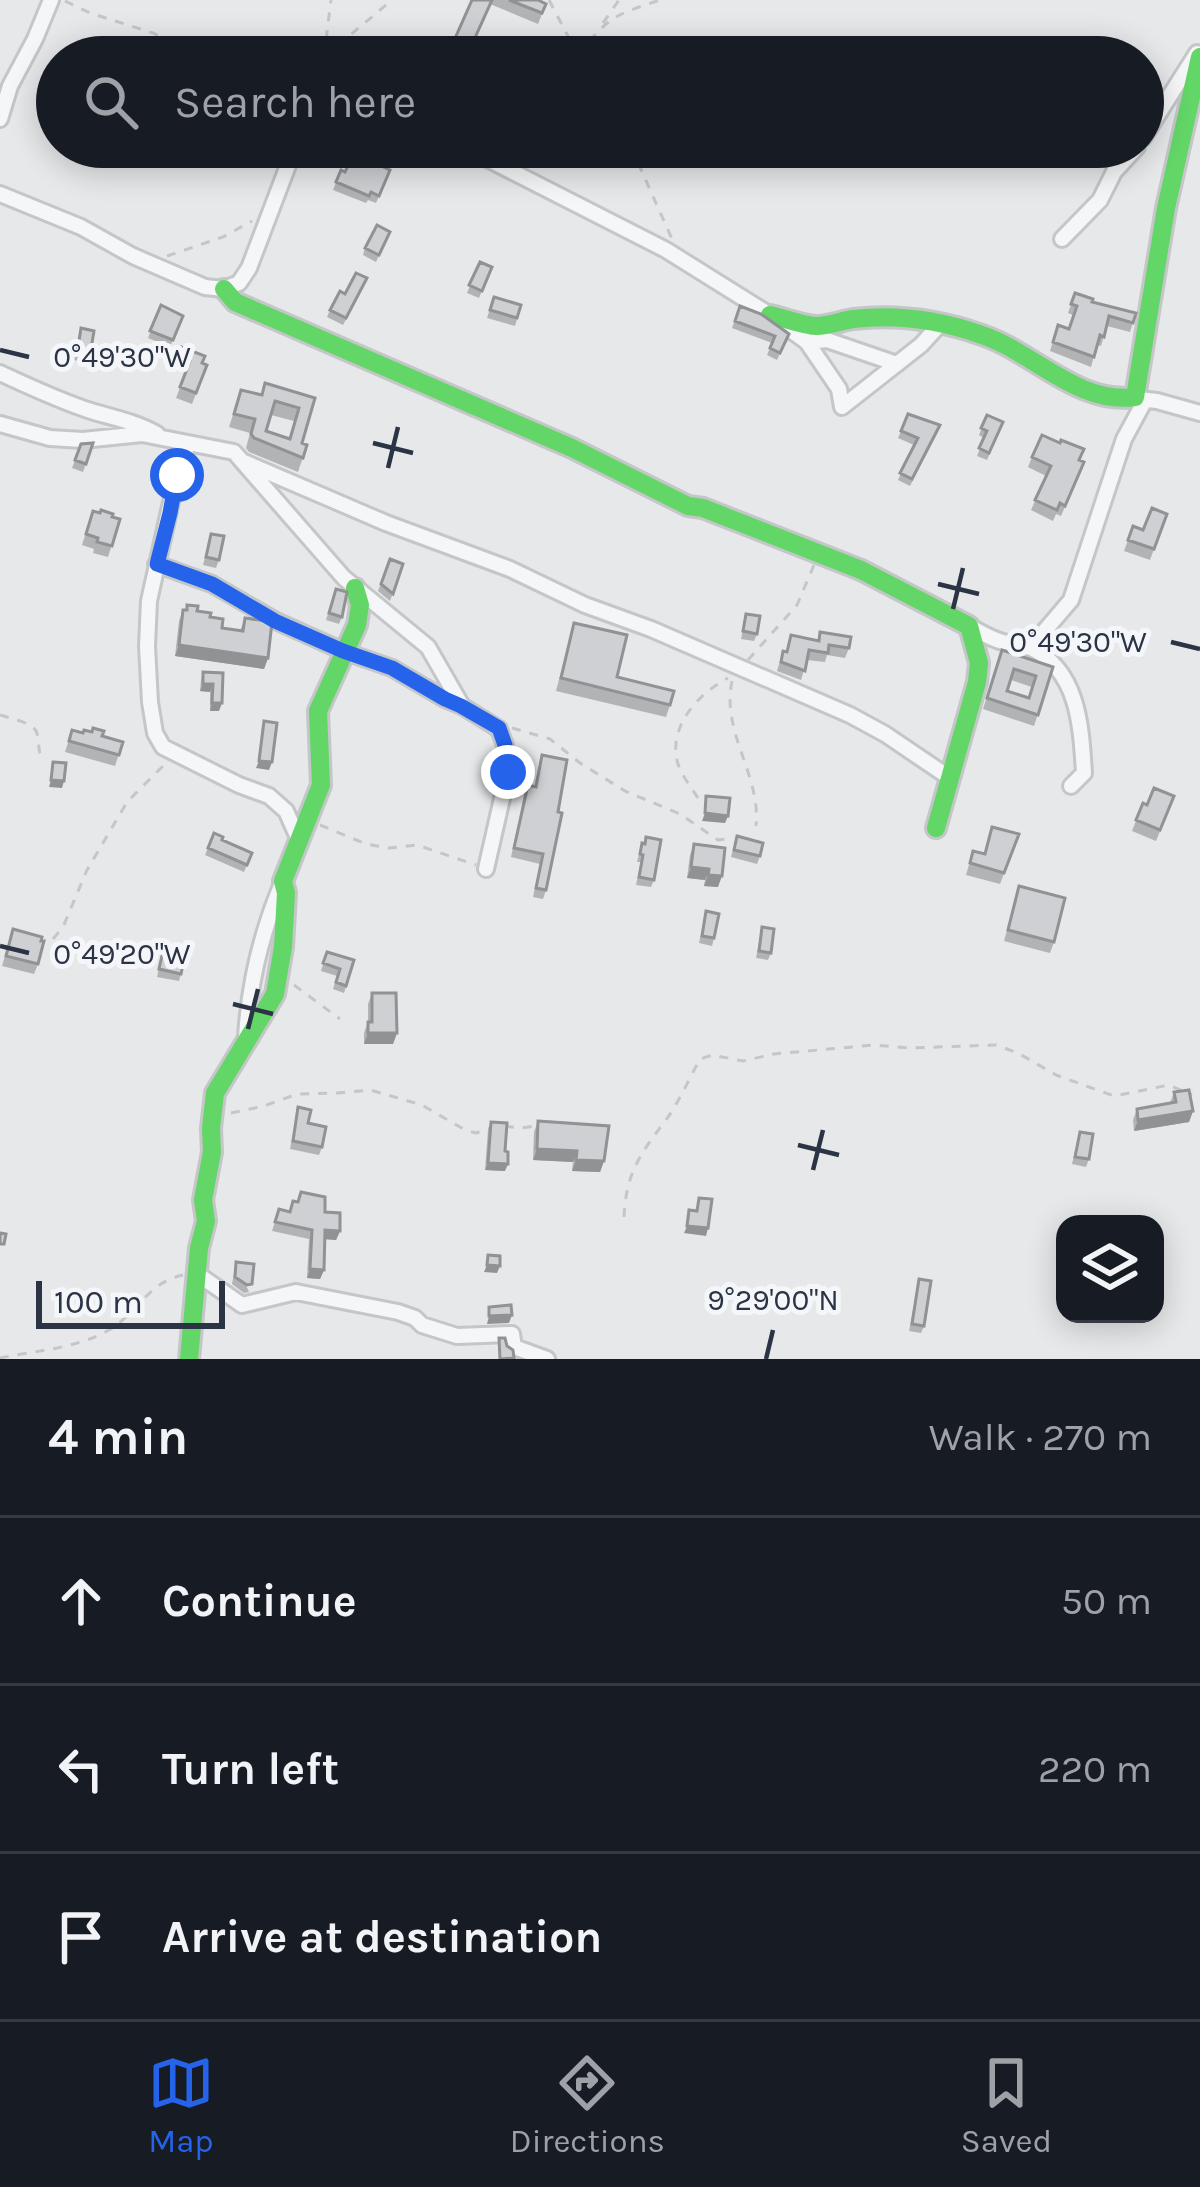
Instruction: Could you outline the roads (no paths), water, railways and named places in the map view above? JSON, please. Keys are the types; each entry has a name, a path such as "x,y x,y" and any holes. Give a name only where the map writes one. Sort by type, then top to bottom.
{"street":[{"path":"36,36 51,0"},
{"path":"0,119 10,86 36,37"},
{"path":"1164,108 1199,59"},
{"path":"1030,647 1071,600 1139,399 1143,345 1175,163 1199,59"},
{"path":"0,194 205,287 224,289 239,283 249,268 286,168"},
{"path":"505,168 681,259 770,315 807,342 839,389 842,406 921,346 942,322"},
{"path":"1062,239 1100,200 1118,168"},
{"path":"224,289 235,302 572,448 688,506 861,570 998,641 1030,647 1061,671 1073,696 1084,773 1071,786"},
{"path":"770,315 817,326 906,317 942,322 1023,353 1042,370 1114,400 1156,401 1200,413"},
{"path":"807,342 827,340 897,364"},
{"path":"0,373 89,411 140,424 166,439"},
{"path":"0,424 50,438 142,434 234,452 355,588 428,647 461,706"},
{"path":"188,444 149,601 147,646 155,733 164,747 269,796 286,812 299,840"},
{"path":"244,462 510,569 850,715 950,778"},
{"path":"157,564 212,584 275,621 392,668 499,728 508,772 486,869"},
{"path":"246,1041 258,946 321,785 318,711 357,625 360,604 355,588"},
{"path":"936,828 977,682 980,662 969,626"},
{"path":"189,1359 215,1094 275,994 286,893 283,881"},
{"path":"196,1273 242,1305 296,1292 319,1295 398,1312 457,1336 512,1334 514,1347 547,1359"}]}
